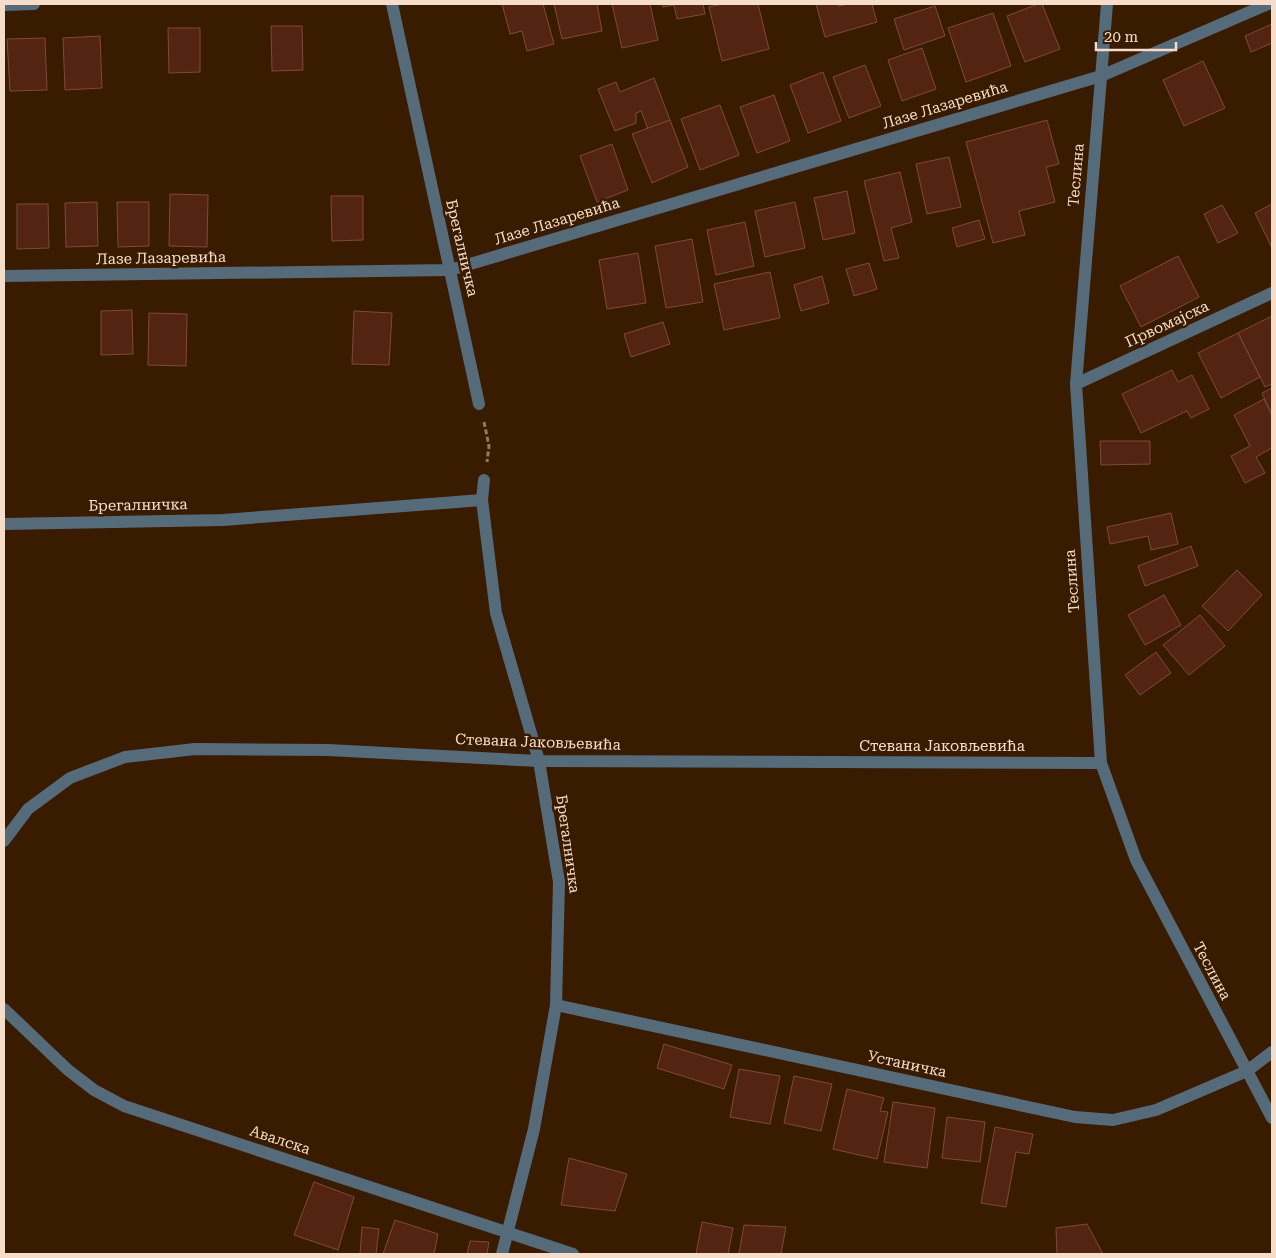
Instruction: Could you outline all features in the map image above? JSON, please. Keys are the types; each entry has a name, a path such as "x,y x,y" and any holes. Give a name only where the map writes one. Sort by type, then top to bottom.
{"street":[{"path":"4,5 34,4"},
{"name":"Брегалничка","path":"392,4 479,404"},
{"name":"Теслина","path":"1107,4 1076,384 1101,763 1136,860 1272,1118"},
{"name":"Лазе Лазаревића","path":"4,276 450,270 1101,76 1268,4"},
{"name":"Првомајска","path":"1076,384 1272,294"},
{"name":"Брегалничка","path":"484,480 482,500 496,613 539,761 559,882 556,1005 534,1129 502,1254"},
{"name":"Брегалничка","path":"4,524 223,520 482,500"},
{"name":"Стевана Јаковљевића","path":"4,841 28,809 70,778 125,757 195,749 328,750 539,761 1101,763"},
{"name":"Устаничка","path":"556,1005 1075,1117 1113,1120 1156,1110 1247,1071 1272,1052"},
{"name":"Авалска","path":"4,1009 68,1070 94,1090 124,1106 572,1254"}],"path":[{"path":"479,404 489,446 484,480"}],"building":[{"path":"502,4 543,4 554,44 527,51 522,31 510,34"},
{"path":"554,4 597,4 602,31 562,39"},
{"path":"612,4 650,4 658,40 622,48"},
{"path":"662,4 703,4 705,14 677,19 674,5 663,7"},
{"path":"722,4 758,4 769,49 722,61 709,7"},
{"path":"816,4 838,4 839,6 872,4 877,22 825,37"},
{"path":"1042,4 1060,49 1025,62 1007,16"},
{"path":"935,6 945,36 904,50 894,19"},
{"path":"993,13 1011,66 966,82 948,28"},
{"path":"1272,24 1272,43 1251,52 1245,36"},
{"path":"271,26 302,26 303,70 272,71"},
{"path":"168,28 200,28 200,72 169,73"},
{"path":"100,36 102,88 65,90 63,38"},
{"path":"45,38 47,90 10,91 7,39"},
{"path":"922,48 936,89 902,101 888,60"},
{"path":"1203,61 1225,108 1184,126 1163,80"},
{"path":"865,65 881,106 849,118 833,77"},
{"path":"823,72 841,121 808,133 790,85"},
{"path":"654,78 670,120 648,129 641,111 636,113 636,123 615,131 598,89 616,82 620,92"},
{"path":"774,95 790,141 757,153 740,107"},
{"path":"720,105 739,155 700,170 681,119"},
{"path":"670,120 688,167 652,183 632,134"},
{"path":"1047,120 1059,164 1046,167 1055,202 1019,211 1025,235 993,243 966,142"},
{"path":"612,144 628,190 597,202 580,156"},
{"path":"949,157 961,207 927,214 916,164"},
{"path":"900,172 912,222 891,228 899,258 884,261 864,181"},
{"path":"847,191 855,233 823,240 814,198"},
{"path":"170,194 208,195 207,247 169,246"},
{"path":"331,196 363,196 363,240 332,241"},
{"path":"97,202 98,246 66,247 65,203"},
{"path":"117,202 149,202 149,246 118,247"},
{"path":"795,202 805,248 765,257 755,211"},
{"path":"17,204 48,204 49,248 17,249"},
{"path":"1272,204 1272,248 1255,213"},
{"path":"1222,205 1238,233 1218,243 1204,214"},
{"path":"979,220 985,239 957,247 952,228"},
{"path":"745,222 754,266 716,275 707,230"},
{"path":"692,239 703,302 666,308 655,246"},
{"path":"638,253 646,303 607,309 599,260"},
{"path":"1178,256 1199,297 1141,327 1120,286"},
{"path":"869,263 877,289 854,296 846,269"},
{"path":"770,272 780,318 724,330 714,284"},
{"path":"822,276 829,303 801,311 794,285"},
{"path":"132,310 133,354 101,355 101,311"},
{"path":"354,311 392,313 389,365 352,364"},
{"path":"149,313 187,314 186,366 148,365"},
{"path":"1272,316 1272,384 1265,387 1238,333"},
{"path":"663,322 670,344 631,357 624,334"},
{"path":"1238,333 1260,377 1221,398 1198,353"},
{"path":"1172,370 1178,382 1192,375 1209,409 1191,418 1187,411 1141,433 1122,394"},
{"path":"1272,388 1272,415 1262,393"},
{"path":"1264,399 1272,415 1272,448 1256,457 1265,473 1245,483 1231,456 1250,446 1234,415"},
{"path":"1100,441 1150,441 1150,464 1101,465"},
{"path":"1171,513 1178,544 1151,550 1148,536 1110,544 1107,527"},
{"path":"1191,546 1198,566 1145,586 1138,566"},
{"path":"1237,570 1262,595 1228,631 1202,606"},
{"path":"1164,595 1181,625 1145,645 1128,615"},
{"path":"1200,615 1225,646 1189,675 1163,645"},
{"path":"1156,652 1171,673 1140,695 1125,675"},
{"path":"664,1044 732,1065 724,1089 657,1068"},
{"path":"739,1069 780,1076 770,1124 730,1117"},
{"path":"794,1076 832,1084 821,1131 784,1123"},
{"path":"847,1089 884,1098 880,1111 888,1112 877,1159 833,1149"},
{"path":"893,1102 935,1108 927,1168 884,1162"},
{"path":"947,1117 985,1122 980,1162 942,1158"},
{"path":"995,1127 1033,1134 1029,1154 1016,1152 1006,1207 981,1203"},
{"path":"569,1158 627,1174 615,1211 561,1205"},
{"path":"314,1182 354,1197 338,1250 294,1235"},
{"path":"395,1220 438,1234 434,1254 383,1254"},
{"path":"702,1222 733,1228 728,1254 696,1254"},
{"path":"1087,1224 1103,1254 1057,1254 1056,1228"},
{"path":"744,1225 786,1227 781,1254 739,1254"},
{"path":"362,1227 379,1229 376,1254 360,1254"},
{"path":"470,1241 489,1242 487,1254 467,1254"}]}
